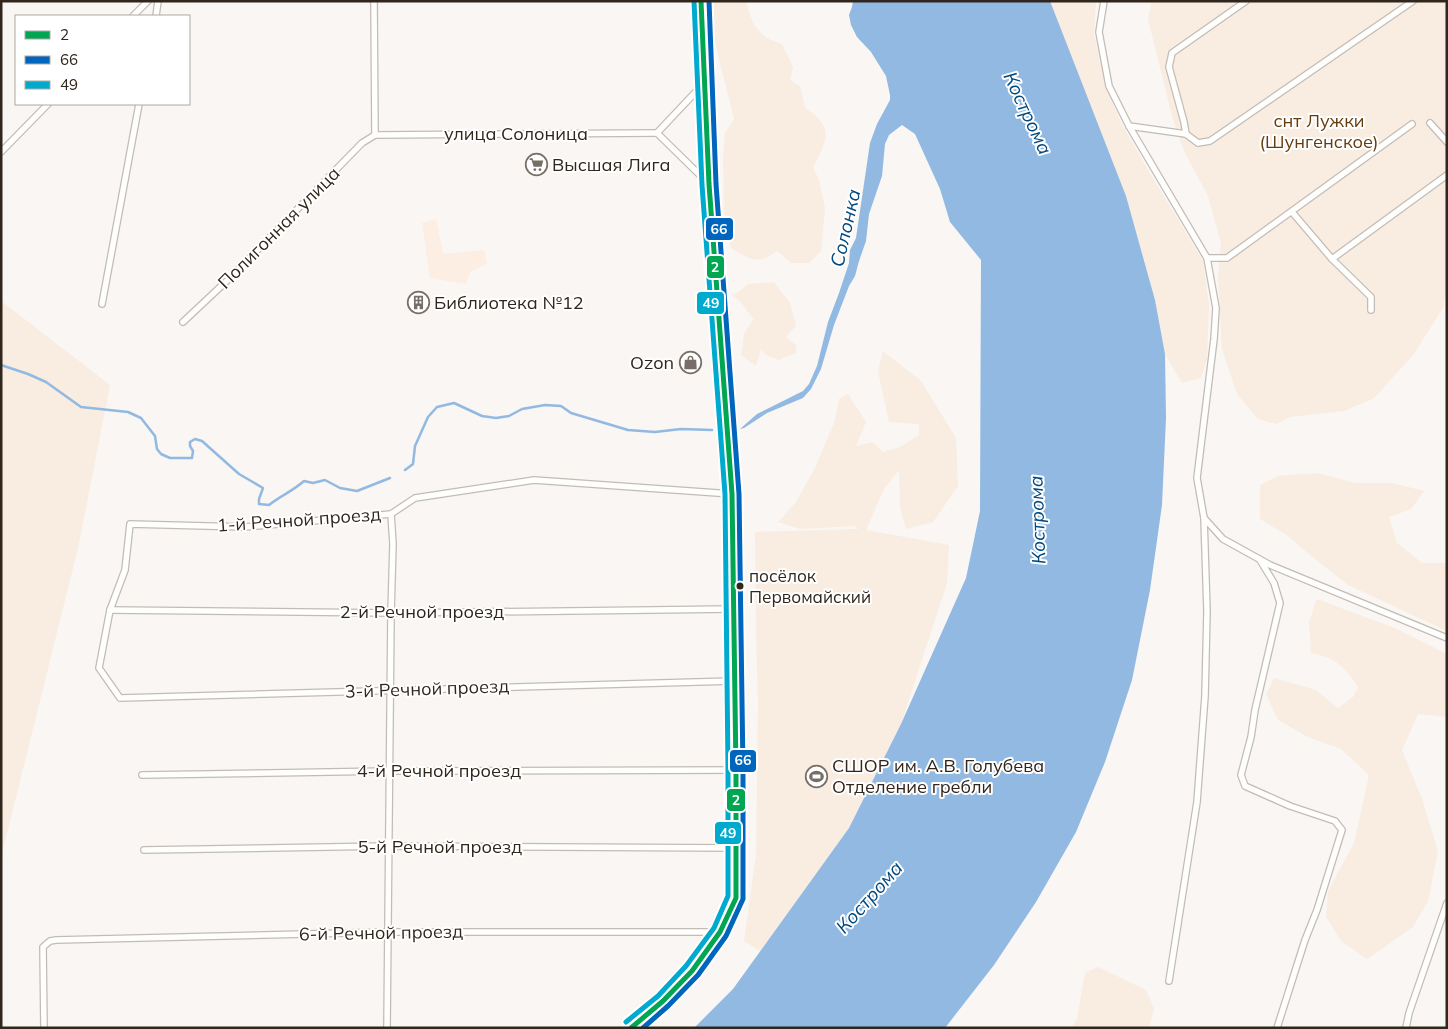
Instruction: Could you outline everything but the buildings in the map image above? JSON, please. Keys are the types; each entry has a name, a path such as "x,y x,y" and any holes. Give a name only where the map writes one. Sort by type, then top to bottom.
{"street":[{"path":"134,15 148,1"},
{"path":"156,15 158,1"},
{"path":"374,1 375,135"},
{"path":"631,1028 663,1001 692,972 720,932 736,898 732,494 709,184 701,1"},
{"path":"1104,1 1099,32 1109,86 1129,126 1207,258 1216,308 1197,478 1204,518 1207,611 1202,734 1197,802 1169,981"},
{"path":"1186,134 1169,67 1172,52 1246,1"},
{"path":"1129,126 1186,134 1198,143 1210,140 1413,1"},
{"path":"705,82 657,133 709,184"},
{"path":"1,152 47,105"},
{"path":"102,304 139,105"},
{"path":"1430,122 1447,142"},
{"path":"1207,258 1227,258 1412,124"},
{"name":"улица Солоница","path":"375,135 657,133"},
{"name":"Полигонная улица","path":"183,322 232,276 362,143 375,135"},
{"path":"1332,259 1447,175"},
{"path":"1292,212 1332,259 1371,297 1371,310"},
{"name":"1-й Речной проезд","path":"110,610 125,570 130,524 245,527 392,514 415,498 534,480 732,494"},
{"path":"387,1028 392,514"},
{"path":"1204,518 1223,539 1259,559 1447,638"},
{"path":"1259,559 1274,583 1280,603 1255,710 1251,737 1240,775 1246,786 1290,806 1335,821 1342,830 1277,1028"},
{"name":"2-й Речной проезд","path":"110,610 391,613 733,609"},
{"name":"3-й Речной проезд","path":"110,610 99,668 120,698 733,681"},
{"name":"4-й Речной проезд","path":"142,775 389,770 736,770"},
{"name":"5-й Речной проезд","path":"144,850 388,846 736,848"},
{"path":"1406,1028 1409,1013 1447,903"},
{"name":"6-й Речной проезд","path":"44,1028 43,947 50,941 56,940 388,932 720,932"}],"shaded area":[{"path":"436,219 443,254 484,250 487,264 470,272 466,284 430,278 422,223"}],"green space":[{"path":"710,1 746,1 753,23 761,33 782,44 793,67 790,80 800,86 805,108 821,121 824,128 826,134 825,141 813,167 819,180 825,208 821,251 809,263 791,263 777,251 759,260 749,258 731,248 724,214 723,158 725,133 734,119 716,46"},
{"path":"1050,1 1096,1 1094,34 1106,87 1120,121 1203,261 1209,305 1207,359 1201,378 1182,383 1165,354 1155,300 1126,196"},
{"name":"снт Лужки (Шунгенское)","path":"1152,1 1447,1 1447,291 1443,308 1413,355 1374,398 1344,411 1290,417 1276,424 1258,419 1237,394 1222,349 1218,276 1221,243 1208,196 1184,151 1172,116 1148,19"},
{"path":"774,282 790,303 796,326 786,337 796,345 796,353 779,360 766,355 761,349 756,366 741,355 744,334 754,319 733,296 748,284"},
{"path":"1,301 110,385 78,548 1,857"},
{"name":"СШОР им. А.В. Голубева Отделение гребли","path":"883,351 921,381 956,438 958,486 933,522 906,529 900,508 899,470 884,489 866,530 949,545 947,583 901,724 849,828 760,951 744,941 756,855 758,704 755,532 858,529 855,526 800,529 778,522 796,502 815,468 834,423 839,399 848,394 866,422 856,446 873,442 883,452 900,447 919,435 919,424 889,422 878,371"},
{"path":"1318,473 1355,483 1392,483 1424,491 1411,509 1389,517 1397,543 1422,563 1447,563 1447,631 1348,585 1288,536 1260,519 1260,485 1278,476"},
{"path":"1317,599 1397,629 1447,654 1447,717 1418,714 1402,750 1422,799 1438,851 1428,901 1413,927 1367,959 1342,942 1326,917 1328,891 1354,843 1369,775 1341,749 1308,737 1278,720 1266,694 1274,678 1316,690 1338,708 1353,697 1358,687 1344,668 1327,657 1311,653 1309,622"},
{"path":"1098,967 1146,990 1154,1009 1149,1028 1071,1028 1077,1019 1085,973"}],"water":[{"name":"Кострома","path":"853,1 1050,1 1126,196 1155,300 1165,354 1166,418 1162,505 1150,590 1132,680 1105,762 1076,832 1036,902 994,965 945,1028 694,1028 733,989 849,828 901,724 966,578 980,511 981,260 950,222 940,189 915,134 902,125 889,135 885,144 882,176 869,214 866,241 855,276 849,286 834,325 821,369 811,389 803,398 767,413 740,429 757,414 803,391 809,384 817,366 828,322 849,263 850,250 856,238 870,143 877,124 890,100 890,95 886,76 871,52 857,37 851,25 849,15"}],"waterway":[{"name":"Солонка","path":"1,365 46,382 81,407 128,412 141,418 155,436 157,449 161,454 170,458 192,458 193,451 190,442 195,439 202,441 239,474 263,488 259,504 269,505 304,481 313,483 325,480 340,488 357,491 390,478"},
{"name":"Солонка","path":"405,470 413,464 415,446 428,417 437,407 454,403 482,416 496,418 509,416 522,409 545,405 561,406 571,413 628,430 655,432 681,429 712,430"}],"transit line":[{"name":"49","path":"626,1022 658,996 686,966 714,928 728,896 725,494 702,185 694,1"},
{"name":"2","path":"631,1028 663,1001 692,971 720,932 736,898 732,494 709,184 701,1"},
{"name":"66","path":"643,1028 668,1006 698,975 726,936 743,899 739,494 716,184 709,1"}],"place":[{"name":"Высшая Лига","path":"536,165"},
{"name":"Библиотека №12","path":"418,303"},
{"name":"Ozon","path":"690,363"},
{"name":"посёлок Первомайский","path":"740,586"},
{"name":"СШОР им. А.В. Голубева Отделение гребли","path":"816,776"}]}
